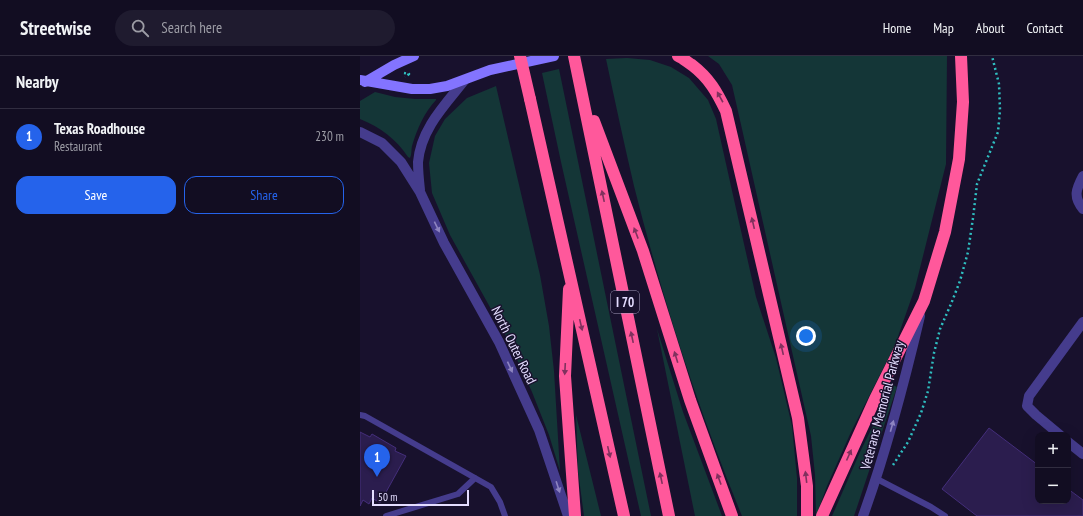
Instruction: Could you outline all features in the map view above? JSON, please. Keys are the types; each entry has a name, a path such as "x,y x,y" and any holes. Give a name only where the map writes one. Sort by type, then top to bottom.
{"highway":[{"path":"520,56 624,516"},
{"name":"I 70","path":"574,56 669,516"},
{"path":"678,56 710,81 721,99 726,111 798,418 807,486 807,516"},
{"path":"822,516 875,399 924,301 945,232 959,159 963,102 961,56"},
{"path":"581,89 643,251 690,400 732,516"},
{"path":"570,274 564,376 575,516"}],"main road":[{"path":"362,82 414,56"},
{"path":"362,82 412,89 430,89 447,86 490,70 554,56"}],"street":[{"path":"420,192 418,163 421,145 431,122 464,80"},
{"path":"360,132 382,143 401,162 420,192"},
{"path":"1083,176 1077,188 1077,200 1083,209"},
{"name":"North Outer Road","path":"420,192 444,243 499,342 539,430 568,516"},
{"name":"Veterans Memorial Parkway","path":"863,516 876,479 900,398 924,301"},
{"path":"1056,432 1027,406 1029,396 1083,322"},
{"path":"1071,444 1083,454"}],"lane":[{"path":"360,415 365,416 491,487 500,502 505,516"},
{"path":"386,516 458,494 475,478"},
{"path":"876,479 931,507 945,516"}],"path":[{"path":"893,465 908,442 921,413 928,391 934,353 940,329 960,280 968,252 977,184 998,132 1000,110 999,84 992,56"},
{"path":"404,73 409,74 405,77"}],"green space":[{"path":"708,56 947,56 946,164 915,288 895,345 851,432 827,486 816,516 815,475 811,436 732,85 719,64"},
{"path":"627,58 650,60 671,67 689,78 708,100 716,119 756,297 776,358 792,426 797,478 797,516 742,516 710,435 656,270 623,138 606,59"},
{"path":"559,69 651,516 641,516 542,73"},
{"path":"496,86 540,275 549,326 554,371 560,471 549,435 532,392 507,338 450,235 432,193 429,163 435,136 445,119 467,98"},
{"path":"375,92 395,97 436,99 424,116 419,127 412,146 410,158 387,134 360,119 360,101"},
{"path":"657,329 683,412 722,516 695,516"},
{"path":"893,385 897,387 854,516 832,516 860,452"},
{"path":"576,415 601,516 584,516 578,471"}],"building":[{"path":"989,428 1035,463 1035,504 1071,504 1071,491 1083,500 1083,516 977,516 942,489"},
{"path":"360,432 370,437 372,434 396,448 395,451 406,456 380,503 372,498 369,504 363,500 360,506"}],"place":[{"name":"Texas Roadhouse","path":"377,477"}]}
